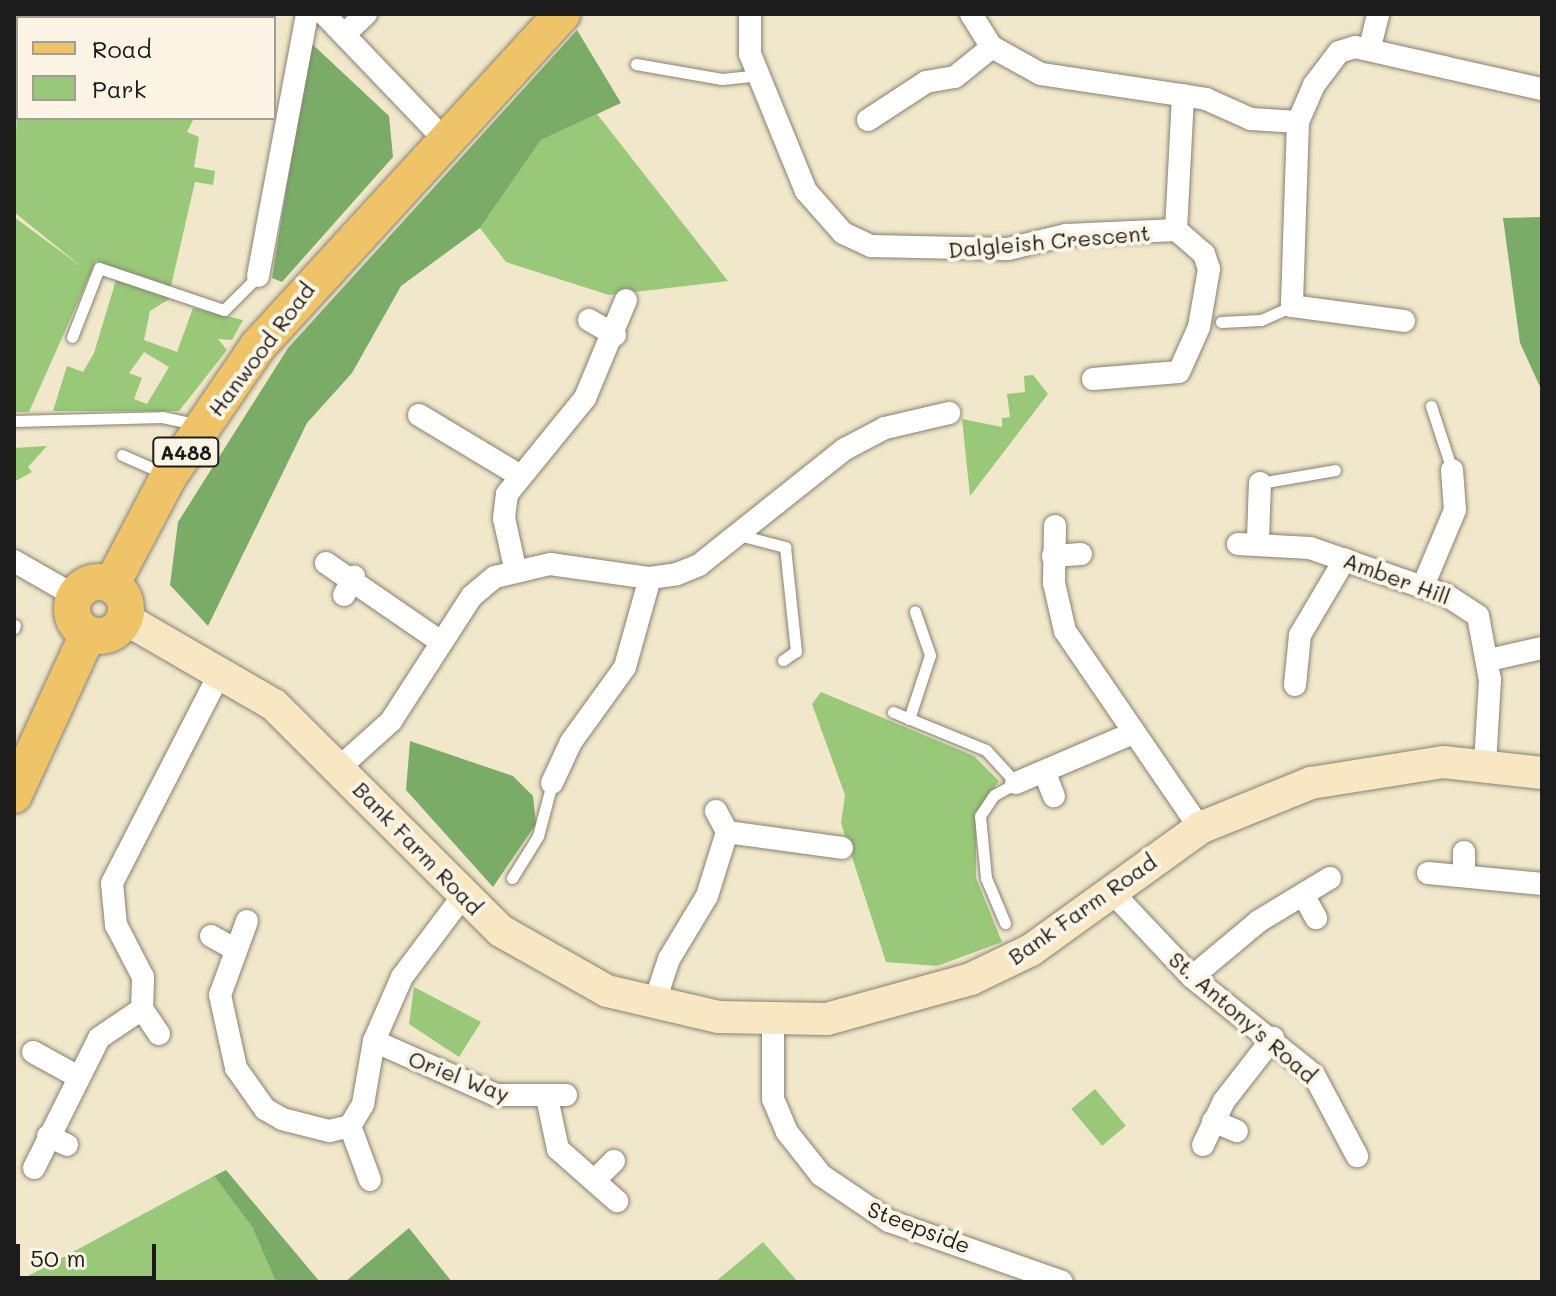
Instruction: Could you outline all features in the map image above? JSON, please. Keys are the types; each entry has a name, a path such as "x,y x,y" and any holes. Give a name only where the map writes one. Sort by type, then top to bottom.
{"main road":[{"name":"A488","path":"444,139 562,14"},
{"name":"Hanwood Road","path":"112,584 169,476 203,426 313,279 444,139"},
{"path":"90,583 112,584 123,597 124,618 110,633 88,634 72,616 75,596 90,583"},
{"path":"14,795 88,634"}],"street":[{"path":"258,276 307,14"},
{"path":"324,14 346,33 444,139"},
{"path":"346,33 366,14"},
{"name":"Dalgleish Crescent","path":"750,14 747,33 758,75 806,191 843,233 871,246 1008,249 1066,235 1176,230 1183,95"},
{"path":"971,14 992,47 1072,84 1183,95 1251,119 1298,122"},
{"path":"1370,47 1378,14"},
{"path":"868,120 926,82 955,77 992,47"},
{"path":"1404,321 1292,306 1298,122 1339,52 1370,47 1542,89"},
{"path":"1093,379 1179,372 1199,327 1209,269 1204,254 1176,230"},
{"path":"515,568 504,518 517,474 585,398 615,335 626,300"},
{"path":"589,320 615,335"},
{"path":"340,767 391,721 472,596 515,568 550,564 650,578 699,565 787,491 876,432 949,413"},
{"path":"419,415 517,474"},
{"path":"1423,586 1455,510 1452,470"},
{"name":"Amber Hill","path":"1260,483 1248,542 1345,559 1423,586 1478,616 1489,660 1485,764"},
{"path":"1055,526 1053,556 1065,631 1200,828"},
{"path":"1053,556 1081,554"},
{"path":"1295,685 1300,635 1345,559"},
{"path":"14,561 75,596"},
{"path":"326,563 349,586 441,642"},
{"path":"552,783 579,730 625,667 650,578"},
{"name":"Bank Farm Road","path":"124,618 221,671 274,705 340,767 462,897 545,959 607,991 654,1004 773,1021 873,1012 958,984 1031,950 1200,828 1311,783 1429,764 1485,764 1542,773"},
{"path":"1489,660 1542,648"},
{"path":"159,1034 142,1009 143,977 116,925 112,883 221,671"},
{"path":"1016,783 1133,733"},
{"path":"1045,773 1054,796"},
{"path":"654,1004 669,959 707,896 727,832 716,811"},
{"path":"727,832 830,840"},
{"path":"1428,873 1464,864 1542,884"},
{"path":"1192,977 1259,921 1311,908 1330,878"},
{"name":"St. Antony's Road","path":"1111,891 1192,977 1273,1038 1314,1075 1357,1156"},
{"path":"350,1126 363,1104 374,1041 402,977 462,897"},
{"path":"247,921 233,948 220,995 223,1022 250,1091 265,1109 302,1126 350,1126"},
{"path":"211,936 233,948"},
{"path":"34,1168 58,1141 75,1075 99,1038 142,1009"},
{"name":"Steepside","path":"773,1021 773,1099 787,1132 821,1175 889,1221 1050,1280"},
{"path":"1203,1145 1213,1121 1273,1038"},
{"name":"Oriel Way","path":"374,1041 496,1095 556,1096 558,1149 597,1178 617,1201"},
{"path":"33,1052 75,1075"},
{"path":"1213,1121 1237,1131"},
{"path":"350,1126 370,1180"},
{"path":"597,1178 614,1161"}],"lane":[{"path":"636,64 722,79 758,75"},
{"path":"72,337 99,268 224,310 258,276"},
{"path":"1221,322 1261,320 1292,306"},
{"path":"1431,406 1452,470"},
{"path":"14,421 162,417 203,426"},
{"path":"122,455 169,476"},
{"path":"1260,483 1335,470"},
{"path":"734,534 785,547 796,651 783,660"},
{"path":"909,719 930,655 915,612"},
{"path":"893,712 986,750 1016,783 994,795 980,816 986,878 1005,923"},
{"path":"512,878 538,836 552,783"}],"green space":[{"path":"577,30 621,103 541,140 480,228 401,286 352,373 307,423 208,626 170,585 178,522 288,348"},
{"path":"310,42 389,116 393,157 282,282 272,278"},
{"path":"597,114 728,281 609,295 506,262 480,228 541,140"},
{"path":"16,120 193,120 187,132 199,137 194,167 215,171 213,185 195,182 171,286 96,261 29,412 14,412 14,217 82,267 14,212"},
{"path":"1542,217 1542,391 1520,343 1503,218"},
{"path":"116,280 171,298 150,311 144,340 177,352 193,308 243,320 232,340 218,339 227,350 179,411 53,411 67,366 83,372 94,353","holes":["144,352 169,367 147,404 134,399 142,378 129,373"]},
{"path":"1033,375 1048,394 970,496 962,419 1002,427 1002,418 1010,417 1007,394 1025,392 1024,376"},
{"path":"47,446 28,467 32,472 14,482 14,448"},
{"path":"821,692 974,756 999,781 976,812 976,878 1002,942 937,966 886,962 841,823 845,795 812,704"},
{"path":"410,741 513,776 533,796 536,824 493,887 406,790"},
{"path":"414,987 481,1022 459,1057 409,1024"},
{"path":"1095,1089 1126,1126 1102,1146 1071,1109"},
{"path":"226,1170 320,1282 276,1282 252,1227 214,1176"},
{"path":"214,1176 252,1227 276,1282 17,1282"},
{"path":"409,1228 452,1282 345,1282"},
{"path":"763,1242 798,1282 715,1282"}]}
